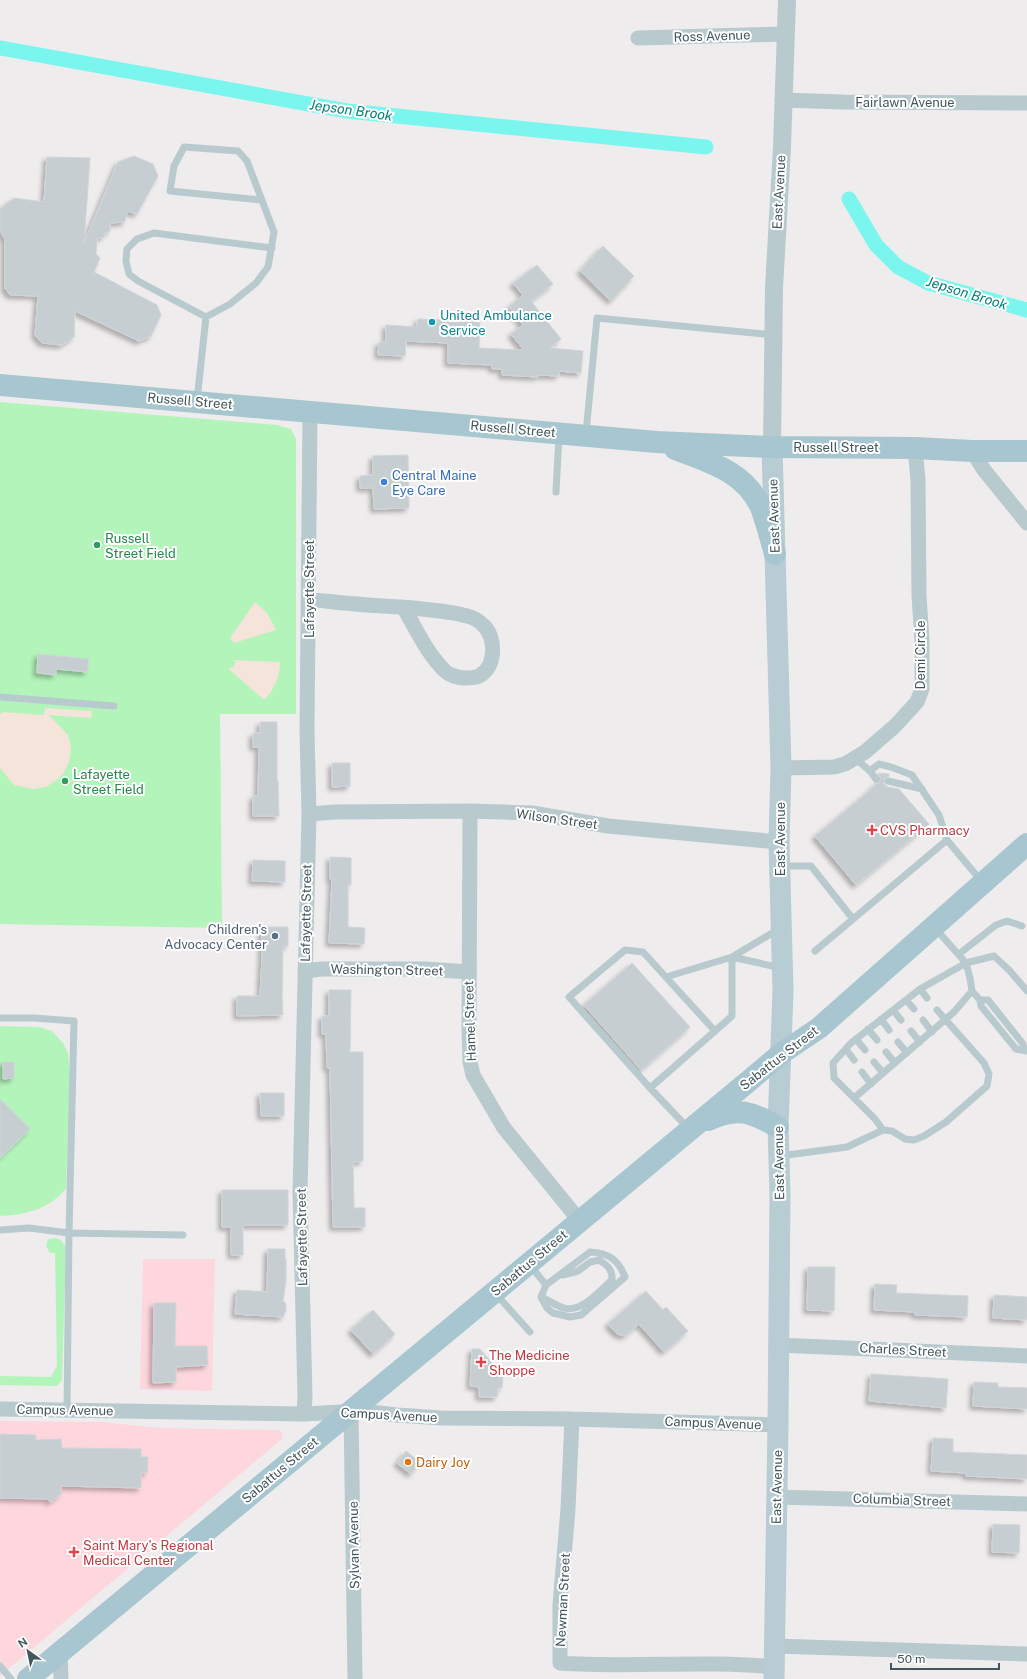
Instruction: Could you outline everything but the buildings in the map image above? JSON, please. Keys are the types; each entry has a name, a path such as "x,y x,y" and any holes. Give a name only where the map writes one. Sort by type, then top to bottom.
{"main road":[{"name":"Russell Street","path":"0,385 657,442 772,447 915,448 972,451 1027,450"},
{"path":"657,442 729,471 748,488 761,509 775,554"},
{"name":"East Avenue","path":"772,447 781,768 779,842 782,927 782,1054 778,1127 780,1156 774,1673"},
{"name":"Sabattus Street","path":"28,1679 579,1220 782,1054 819,1028 1027,844"},
{"path":"691,1128 719,1115 734,1111 750,1114 778,1127"}],"street":[{"name":"East Avenue","path":"772,447 774,288 782,146 782,100 786,0"},
{"name":"Ross Avenue","path":"638,38 785,34"},
{"name":"Fairlawn Avenue","path":"782,100 842,102 1027,103"},
{"name":"Lafayette Street","path":"304,1414 305,1396 300,1192 309,814 307,730 310,412"},
{"name":"Demi Circle","path":"781,768 834,767 856,759 907,714 917,702 922,689 922,640 918,596 918,480 915,448"},
{"path":"972,451 1027,523"},
{"path":"309,600 403,607 468,616 482,624 487,629 492,645 489,665 484,672 480,676 469,678 452,676 445,671 432,655 403,607"},
{"name":"Wilson Street","path":"309,814 335,812 470,811 532,813 608,826 779,842"},
{"name":"Hamel Street","path":"470,811 468,1028 470,1062 473,1075 504,1128 579,1220"},
{"name":"Washington Street","path":"305,971 322,969 425,969 469,972"},
{"name":"Charles Street","path":"778,1345 1027,1356"},
{"name":"Campus Avenue","path":"0,1409 304,1414 351,1411 397,1416 441,1418 572,1419 778,1425"},
{"name":"Sylvan Avenue","path":"351,1411 355,1679"},
{"name":"Newman Street","path":"572,1419 568,1509 560,1605 560,1663 586,1665 665,1663 756,1665 774,1673"},
{"name":"Columbia Street","path":"777,1497 1027,1504"},
{"path":"774,1646 1027,1654"},
{"path":"60,1652 61,1679"}],"lane":[{"path":"206,317 230,304 256,283 268,267 274,232 262,200 247,161 238,151 184,147 174,166 170,191 262,200"},
{"path":"206,317 138,281 129,274 126,261 127,250 137,239 154,232 272,248"},
{"path":"196,402 206,317"},
{"path":"585,436 597,318 774,335"},
{"path":"556,492 560,433"},
{"path":"0,697 114,706"},
{"path":"856,759 870,771 876,779"},
{"path":"870,771 879,764 912,775 939,815 947,840 983,883"},
{"path":"888,781 922,789"},
{"path":"815,951 947,840"},
{"path":"780,866 812,866 853,919"},
{"path":"959,954 996,926 1007,921 1022,926"},
{"path":"934,926 966,963 972,991 980,1000 981,1006 1016,1049 1025,1050"},
{"path":"666,977 732,957 782,927"},
{"path":"691,1128 650,1088 569,997 625,950 643,952 715,1031"},
{"path":"883,1130 875,1119 834,1078 833,1063 856,1039 920,989 966,963 994,956 1010,971 1027,991"},
{"path":"732,957 782,968"},
{"path":"650,1088 732,1016 732,957"},
{"path":"920,989 927,998"},
{"path":"854,1098 932,1032 954,1012 972,991"},
{"path":"906,1000 914,1009"},
{"path":"893,1010 901,1020"},
{"path":"780,1156 847,1147 883,1130 892,1130 905,1139 914,1140 924,1136 946,1122 987,1086 989,1074 984,1063 937,1010"},
{"path":"0,1018 34,1018 74,1021 67,1410"},
{"path":"881,1019 889,1030"},
{"path":"923,1020 932,1032"},
{"path":"868,1029 877,1040"},
{"path":"911,1031 920,1042"},
{"path":"856,1039 865,1050"},
{"path":"898,1042 907,1053"},
{"path":"846,1049 854,1060"},
{"path":"886,1052 895,1063"},
{"path":"874,1062 883,1073"},
{"path":"862,1072 871,1084"},
{"path":"0,1230 35,1228 69,1233 183,1235"},
{"path":"590,1252 610,1256 621,1267 625,1277 581,1315 570,1317 553,1313 547,1308 541,1297 546,1285 590,1252"},
{"path":"541,1297 560,1307 574,1309 581,1306 612,1280 610,1269 599,1260 590,1262 578,1271 559,1275"},
{"path":"528,1263 546,1285"},
{"path":"494,1292 530,1332"},
{"path":"0,1666 11,1679"}],"shaded area":[{"path":"143,1259 215,1259 212,1391 140,1389"},
{"name":"Saint Mary's Regional Medical Center","path":"0,1421 102,1422 161,1428 277,1430 281,1431 283,1438 0,1676"}],"green space":[{"path":"0,402 277,425 291,429 296,439 296,714 220,714 222,928 0,924"},
{"path":"0,1026 39,1027 52,1031 63,1043 68,1053 70,1075 66,1189 52,1202 36,1210 0,1216 0,1158 30,1129 5,1104 0,1109"},
{"path":"56,1238 61,1240 66,1248 62,1380 57,1386 0,1385 0,1376 51,1377 57,1366 55,1253 50,1253 46,1246 48,1239"}],"sand":[{"path":"255,602 267,613 276,630 234,643 230,638"},
{"path":"233,660 280,662 276,682 264,700 229,669 230,667 233,668 236,662"},
{"path":"45,708 92,711 91,718 49,715 68,735 71,748 69,762 63,774 46,787 33,789 14,785 0,768 0,714 3,712 44,715"}],"waterway":[{"name":"Jepson Brook","path":"0,48 347,111 706,147"},
{"name":"Jepson Brook","path":"849,199 876,245 898,267 928,283 1027,310"}],"place":[{"name":"United Ambulance Service","path":"432,322"},
{"name":"Central Maine Eye Care","path":"384,482"},
{"name":"Russell Street Field","path":"97,545"},
{"name":"Lafayette Street Field","path":"65,781"},
{"name":"CVS Pharmacy","path":"872,830"},
{"name":"Children's Advocacy Center","path":"275,936"},
{"name":"The Medicine Shoppe","path":"481,1362"},
{"name":"Dairy Joy","path":"408,1462"},
{"name":"Saint Mary's Regional Medical Center","path":"74,1552"}]}
